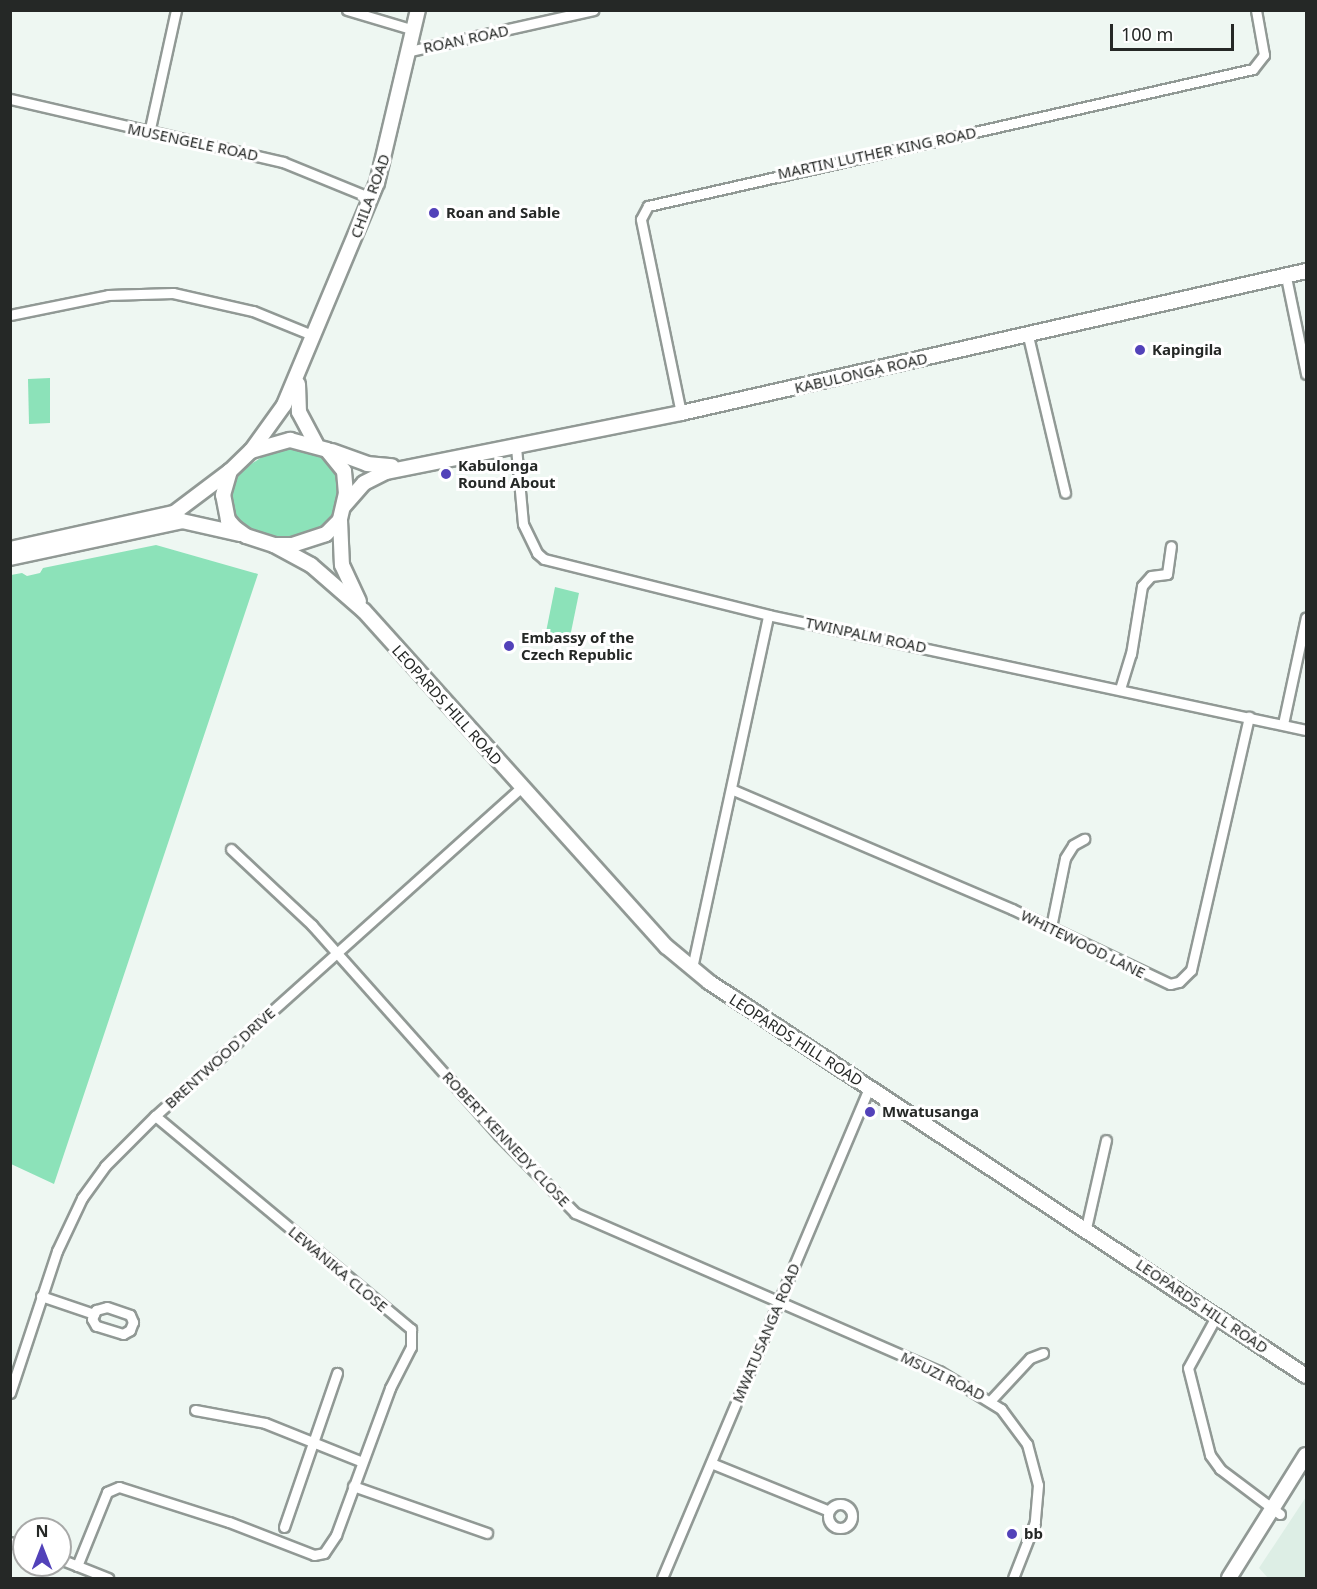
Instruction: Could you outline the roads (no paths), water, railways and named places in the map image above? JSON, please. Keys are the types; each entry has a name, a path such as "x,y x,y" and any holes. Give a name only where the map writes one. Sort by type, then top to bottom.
{"main road":[{"name":"CHILA ROAD","path":"251,451 280,413 299,373 312,335 371,198 384,163 418,10"},
{"name":"KABULONGA ROAD","path":"344,506 370,479 413,467 681,413 1306,271"},
{"name":"CHILA ROAD","path":"299,373 299,412 322,447"},
{"path":"10,549 174,513 230,471 251,451 290,440 322,447 344,471 344,506 340,520 315,541 274,545 182,521 10,558"},
{"name":"KABULONGA ROAD","path":"322,447 375,466 413,467"},
{"path":"230,471 223,495 226,513 228,520 246,536"},
{"name":"LEOPARDS HILL ROAD","path":"340,520 342,565 364,611"},
{"name":"LEOPARDS HILL ROAD","path":"274,545 311,565 364,611 521,788 667,947 692,968 742,1007 1086,1228 1306,1376"},
{"path":"1239,1578 1306,1455"},
{"path":"1229,1578 1306,1472"}],"street":[{"path":"149,133 176,10"},
{"path":"347,10 414,30"},
{"name":"ROAN ROAD","path":"410,51 593,10"},
{"name":"MARTIN LUTHER KING ROAD","path":"681,413 641,219 648,206 1253,69 1264,55 1256,10"},
{"name":"MUSENGELE ROAD","path":"10,99 149,133 283,162 371,198"},
{"path":"1286,277 1306,375"},
{"path":"10,315 108,295 173,293 253,311 312,335"},
{"path":"1028,336 1065,493"},
{"name":"TWINPALM ROAD","path":"516,447 523,524 537,553 544,559 768,615 1306,730"},
{"path":"1120,689 1131,654 1142,586 1151,576 1167,574 1171,546"},
{"path":"692,968 733,790 768,615"},
{"path":"1283,724 1306,617"},
{"name":"WHITEWOOD LANE","path":"733,790 1051,927 1161,982 1179,982 1186,977 1195,957 1249,717"},
{"name":"BRENTWOOD DRIVE","path":"10,1393 57,1251 82,1198 105,1166 155,1116 521,788"},
{"path":"1051,927 1065,858 1072,845 1084,839"},
{"name":"ROBERT KENNEDY CLOSE","path":"231,849 337,952 499,1135 575,1213 778,1302"},
{"name":"MWATUSANGA ROAD","path":"662,1578 869,1088"},
{"name":"LEWANIKA CLOSE","path":"155,1116 411,1329 411,1347 390,1388 370,1447 360,1461"},
{"path":"1086,1228 1106,1140"},
{"path":"41,1296 94,1314"},
{"name":"MSUZI ROAD","path":"778,1302 939,1371 992,1400 1011,1419 1027,1444 1038,1485 1035,1522 1013,1578"},
{"path":"1217,1315 1188,1368 1210,1455 1220,1468 1276,1511"},
{"path":"992,1400 1030,1358 1042,1353"},
{"path":"284,1527 337,1373"},
{"path":"77,1566 112,1487 129,1488 229,1522 314,1555 324,1553 331,1545 360,1461 265,1423 195,1410"},
{"path":"711,1463 829,1511"},
{"path":"353,1486 487,1533"},
{"path":"72,1564 108,1578"}],"place":[{"name":"Roan and Sable","path":"434,213"},
{"name":"Kapingila","path":"1140,350"},
{"name":"Kabulonga Round About","path":"446,474"},
{"name":"Embassy of the Czech Republic","path":"509,646"},
{"name":"Mwatusanga","path":"870,1112"},
{"name":"bb","path":"1012,1534"}]}
